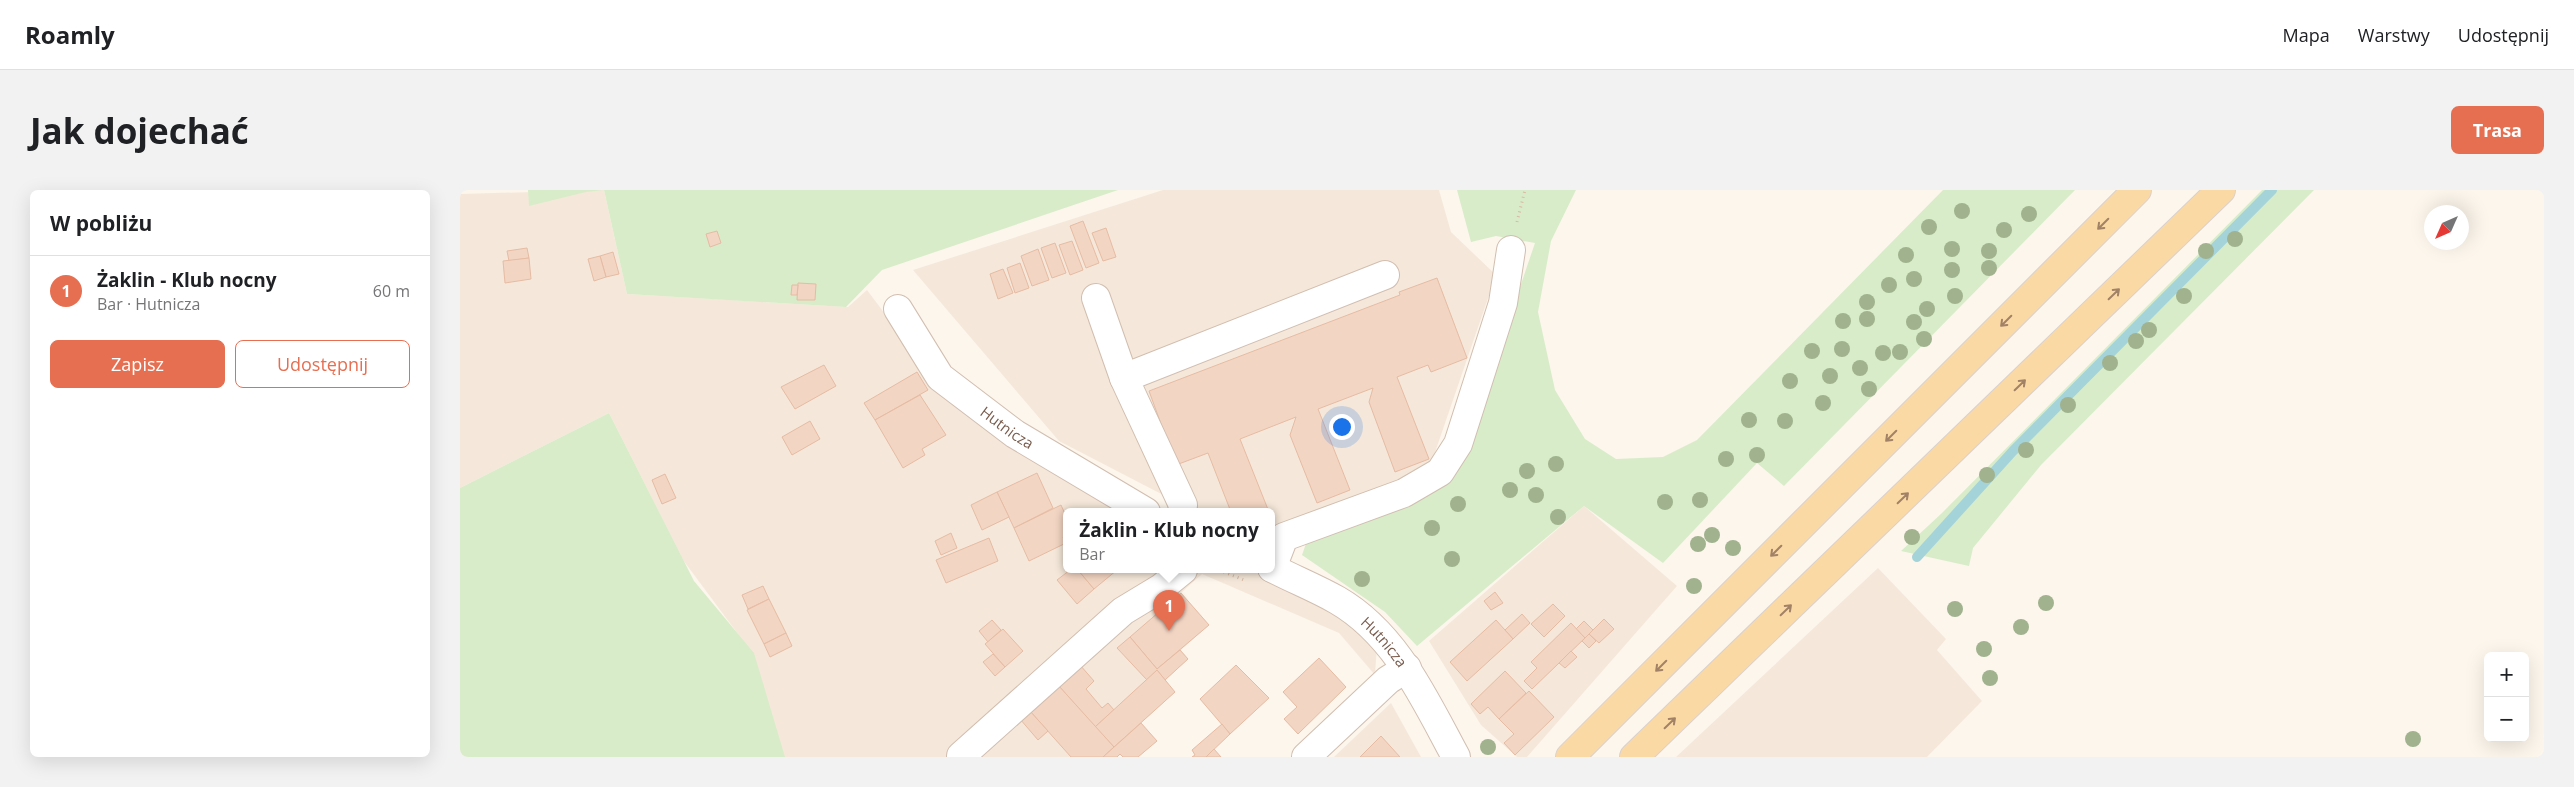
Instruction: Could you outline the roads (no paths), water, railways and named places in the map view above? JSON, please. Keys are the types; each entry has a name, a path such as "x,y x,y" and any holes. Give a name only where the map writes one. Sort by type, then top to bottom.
{"main road":[{"path":"1570,757 2137,190"},
{"path":"1634,757 2221,190"}],"street":[{"path":"1275,560 1284,536 1404,493 1440,472 1458,444 1503,303 1510,250"},
{"path":"1124,378 1385,275"},
{"path":"1096,298 1124,378 1183,505 1183,508"},
{"name":"Hutnicza","path":"898,309 940,377 1015,434 1139,508"},
{"name":"Hutnicza","path":"1275,570 1338,601 1377,632 1407,668 1456,757"},
{"path":"961,756 1123,611 1161,588 1179,573"},
{"path":"1306,757 1388,680 1407,668"}],"waterway":[{"path":"1917,557 2013,451 2272,190"}],"place":[{"name":"Żaklin - Klub nocny","path":"1169,631"}]}
